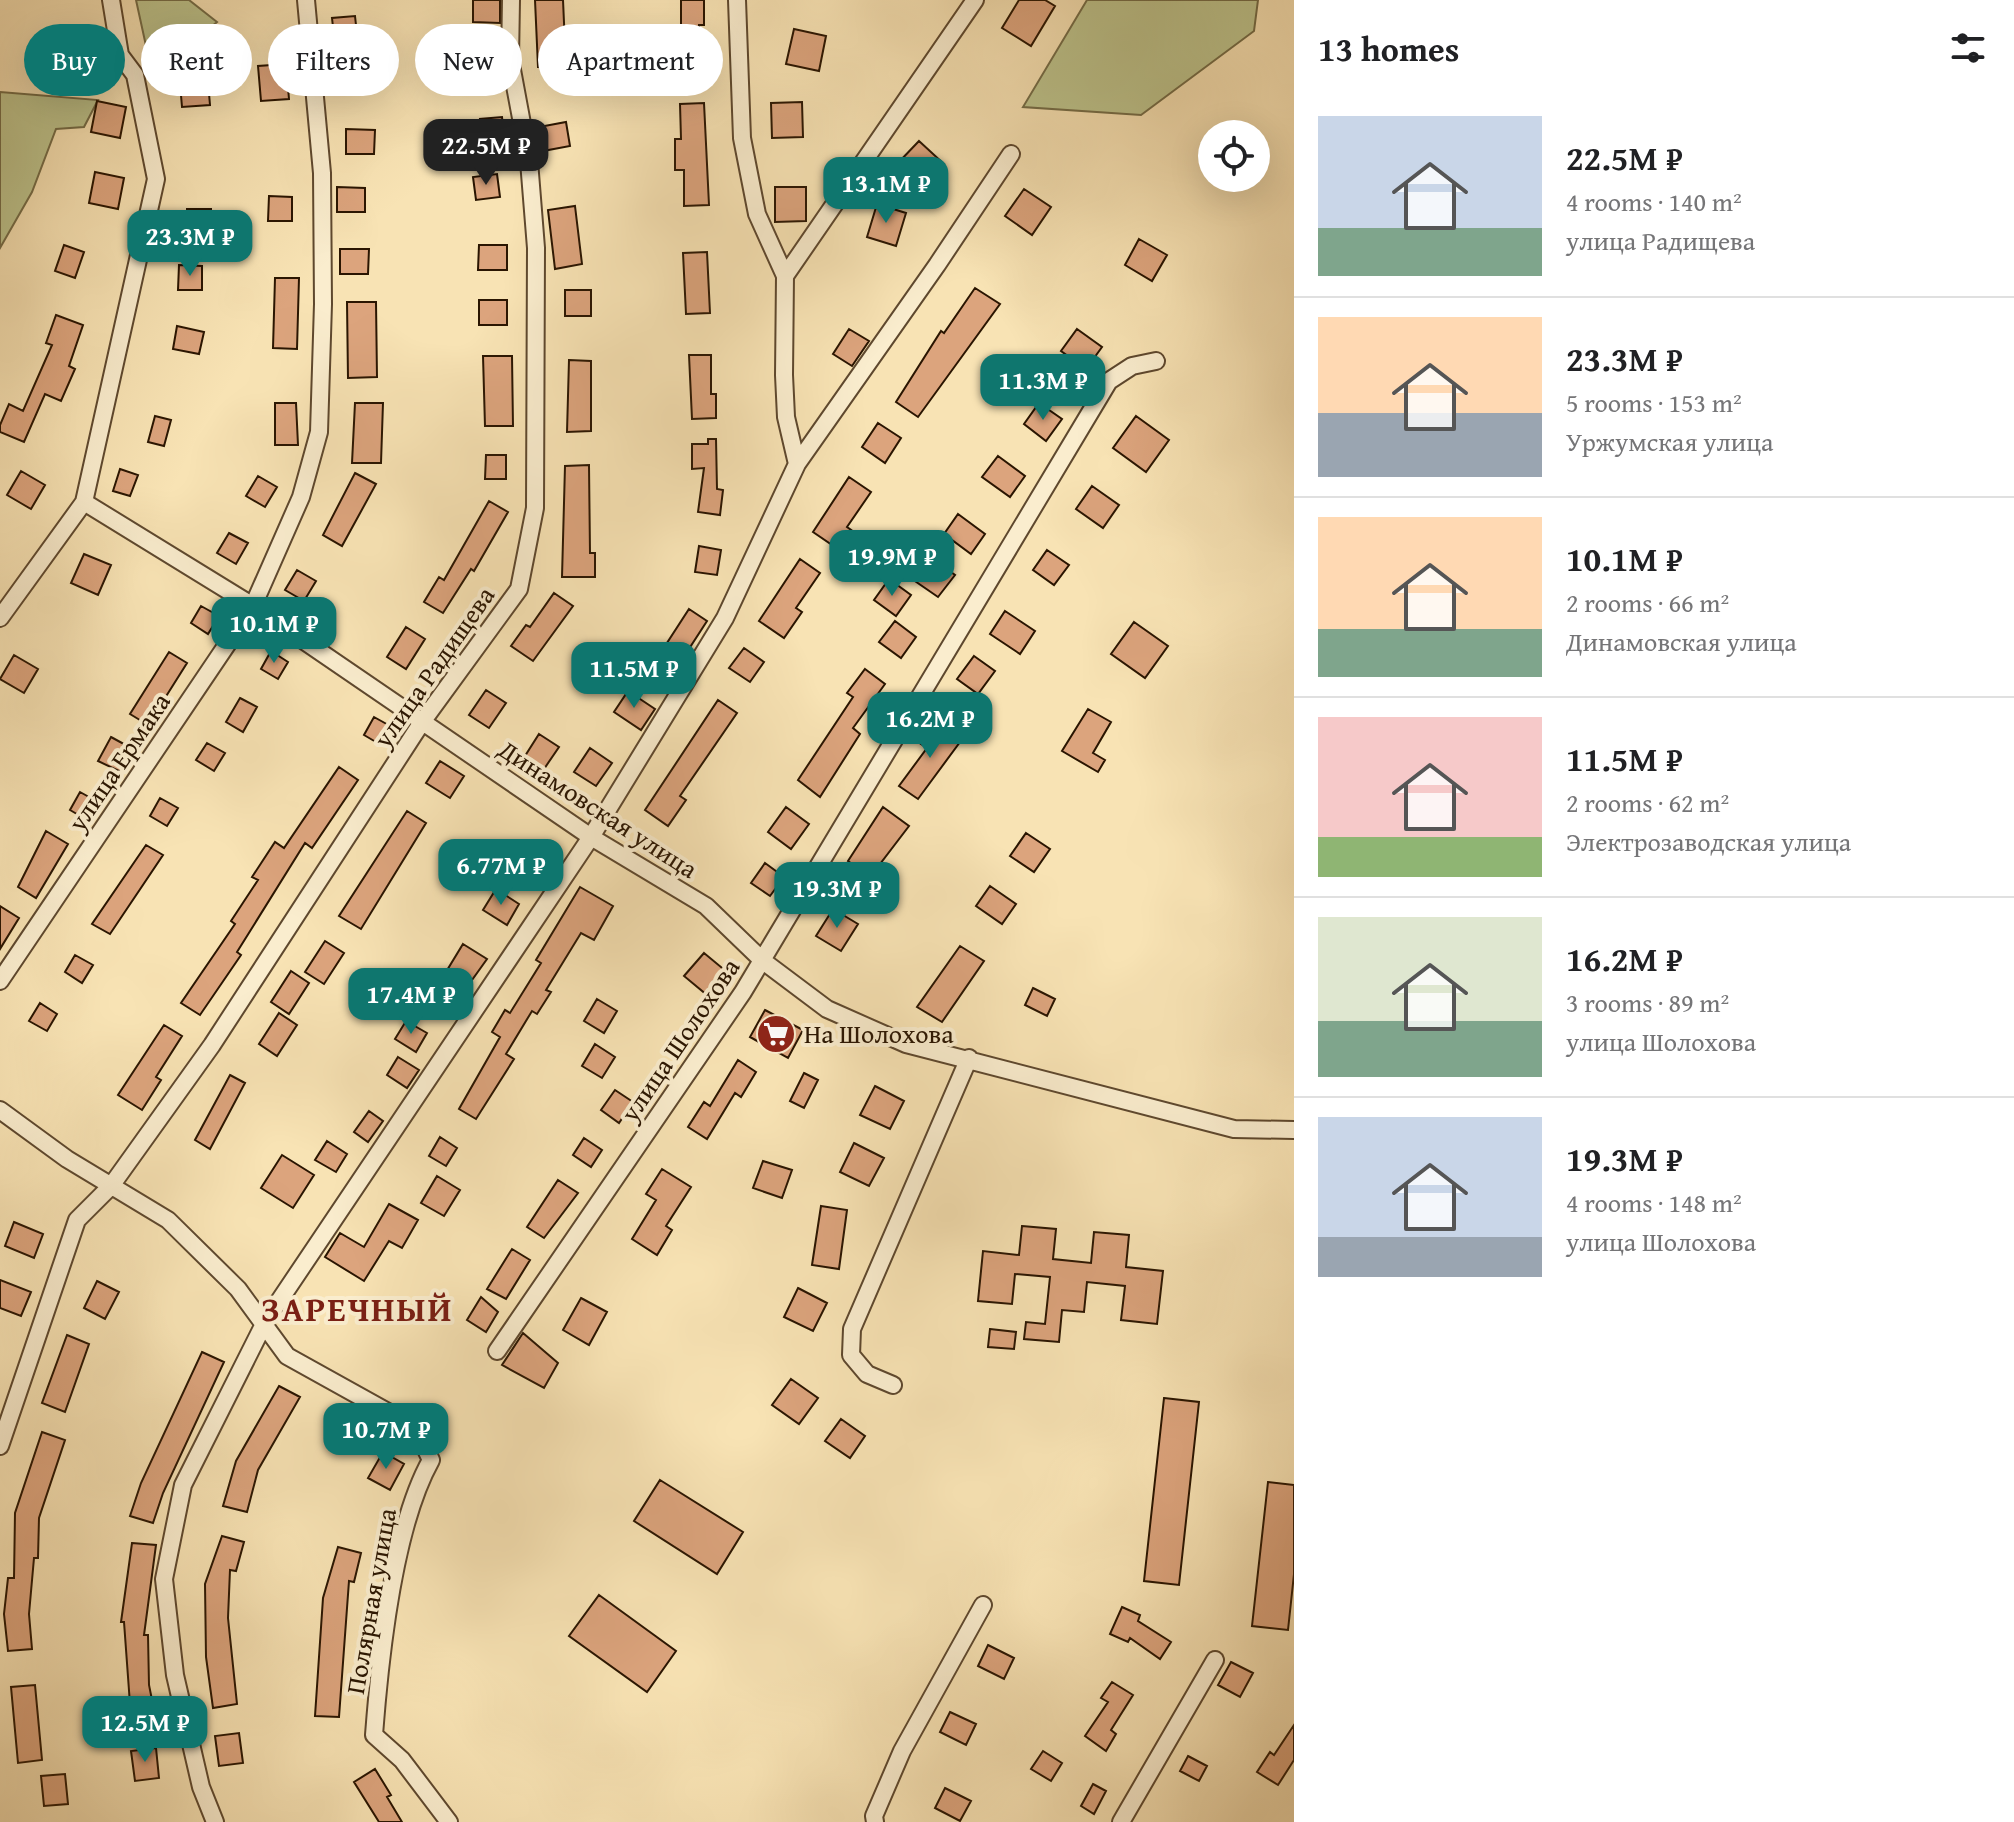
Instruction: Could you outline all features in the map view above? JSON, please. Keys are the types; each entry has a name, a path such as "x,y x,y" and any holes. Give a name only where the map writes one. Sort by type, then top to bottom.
{"street":[{"path":"0,618 84,502 156,179 135,75 120,55 111,0"},
{"name":"улица Ермака","path":"0,981 253,606 301,497 319,432 323,304 322,173 306,0"},
{"name":"улица Радищева","path":"0,1446 77,1220 111,1186 212,1045 422,722 519,589 535,508 536,248 529,161 510,59 511,0"},
{"path":"737,0 742,138 757,214 785,276 785,403 797,464"},
{"path":"785,276 975,0"},
{"path":"215,1822 201,1787 175,1675 164,1579 183,1485 265,1322 591,837 725,618 797,464 1011,154"},
{"name":"улица Шолохова","path":"497,1351 763,961 1109,381 1132,366 1156,361"},
{"name":"Динамовская улица","path":"84,502 253,606 591,837 706,906 763,961 827,1009 906,1044 1234,1129 1294,1130"},
{"path":"893,1385 867,1374 851,1355 852,1329 969,1058"},
{"path":"0,1110 21,1129 168,1220 238,1289 265,1322"},
{"name":"Полярная улица","path":"265,1322 287,1356 404,1421 418,1433 431,1460 420,1479 399,1557 380,1658 374,1735 402,1760 449,1822"},
{"path":"875,1822 874,1816 902,1751 983,1605"},
{"path":"1121,1822 1215,1660"}],"green space":[{"path":"136,0 189,0 217,22 215,24 141,24"},
{"path":"1087,0 1258,0 1254,31 1141,115 1023,107"},
{"path":"0,92 98,100 84,127 56,129 32,192 0,248"}],"building":[{"path":"473,0 500,0 500,23 473,22"},
{"path":"535,0 563,0 564,24 538,24 538,67"},
{"path":"681,0 704,0 704,24 681,24"},
{"path":"1019,0 1045,0 1055,6 1031,46 1002,28"},
{"path":"355,16 356,24 333,24 332,18"},
{"path":"794,29 826,36 819,71 786,64"},
{"path":"268,65 268,96 289,96 289,99 261,101 258,66"},
{"path":"181,96 209,96 210,105 182,107"},
{"path":"97,101 126,107 120,138 91,132"},
{"path":"802,102 803,137 772,138 771,103"},
{"path":"704,103 709,205 684,206 684,170 675,170 675,139 681,139 680,104"},
{"path":"502,117 505,144 483,146 480,119"},
{"path":"566,122 570,146 543,151 539,127"},
{"path":"346,129 375,130 374,154 346,154"},
{"path":"919,141 944,164 922,187 897,164"},
{"path":"95,172 124,178 118,209 89,203"},
{"path":"497,174 500,197 476,200 473,177"},
{"path":"337,187 365,188 365,212 337,212"},
{"path":"775,187 806,187 806,221 775,222"},
{"path":"1024,189 1051,207 1032,235 1005,216"},
{"path":"269,196 292,197 292,221 268,221"},
{"path":"877,204 906,213 896,246 867,237"},
{"path":"575,206 582,264 555,269 548,210"},
{"path":"187,209 211,209 211,233 187,233"},
{"path":"1139,239 1167,255 1152,281 1125,265"},
{"path":"64,245 84,252 75,278 55,271"},
{"path":"479,245 507,245 507,270 478,270"},
{"path":"340,249 369,249 368,274 340,274"},
{"path":"707,252 710,313 686,314 683,253"},
{"path":"179,265 202,266 202,290 178,290"},
{"path":"275,278 299,278 297,349 273,348"},
{"path":"975,288 1000,304 918,417 896,402 941,331 944,333"},
{"path":"565,290 591,290 591,316 565,316"},
{"path":"479,300 507,300 507,325 479,325"},
{"path":"347,302 376,302 377,377 348,378"},
{"path":"56,315 83,325 69,366 75,369 61,401 45,394 24,442 0,432 0,425 9,404 23,411 52,345 46,343"},
{"path":"177,326 204,332 199,354 173,349"},
{"path":"849,329 869,341 852,366 833,354"},
{"path":"1077,329 1102,347 1086,369 1061,351"},
{"path":"689,355 711,355 711,394 716,394 716,418 692,419"},
{"path":"483,356 512,356 513,426 485,426"},
{"path":"569,360 591,361 591,431 567,432"},
{"path":"275,403 296,403 298,445 275,445"},
{"path":"355,403 383,403 381,463 352,463"},
{"path":"1039,403 1062,419 1046,441 1024,424"},
{"path":"155,416 171,420 164,446 148,442"},
{"path":"1136,416 1169,440 1146,472 1113,448"},
{"path":"878,423 901,438 885,463 862,447"},
{"path":"708,439 716,439 717,489 723,490 720,515 698,512 704,468 692,469 692,444 708,444"},
{"path":"486,455 506,455 506,479 485,479"},
{"path":"998,456 1025,476 1010,497 982,477"},
{"path":"589,465 590,553 595,553 595,577 562,577 565,466"},
{"path":"120,469 138,475 130,496 113,491"},
{"path":"21,471 45,485 31,509 7,495"},
{"path":"355,473 376,484 342,546 323,535"},
{"path":"258,476 277,487 265,507 246,496"},
{"path":"849,477 871,492 847,527 854,532 841,551 813,532"},
{"path":"1092,486 1119,505 1103,528 1076,509"},
{"path":"489,501 508,512 474,571 471,569 443,613 424,602 439,577 444,580"},
{"path":"958,514 985,534 971,554 944,534"},
{"path":"229,533 248,543 236,564 217,553"},
{"path":"699,546 721,550 717,575 695,572"},
{"path":"1047,550 1069,565 1054,585 1033,570"},
{"path":"84,554 111,565 98,595 71,583"},
{"path":"929,556 955,575 938,597 912,579"},
{"path":"800,559 820,573 796,608 802,612 784,638 759,621"},
{"path":"297,570 316,581 304,601 285,590"},
{"path":"889,579 911,595 896,616 874,600"},
{"path":"554,593 573,606 533,661 511,646 526,625 530,627"},
{"path":"201,606 219,616 208,634 191,623"},
{"path":"689,609 707,621 672,675 654,663"},
{"path":"1005,611 1035,631 1020,654 990,634"},
{"path":"895,621 916,637 901,658 879,642"},
{"path":"1134,622 1168,646 1145,678 1111,654"},
{"path":"406,627 425,639 406,669 387,657"},
{"path":"744,648 764,662 750,682 729,668"},
{"path":"271,651 288,662 278,679 261,669"},
{"path":"169,652 187,663 148,725 130,714"},
{"path":"14,655 38,669 24,693 0,679"},
{"path":"974,656 995,671 978,694 957,679"},
{"path":"865,669 885,684 853,728 860,734 820,797 798,780 853,697 847,693"},
{"path":"486,690 506,703 489,728 469,715"},
{"path":"628,691 655,709 641,730 614,712"},
{"path":"240,698 257,707 243,732 226,722"},
{"path":"718,700 737,713 680,796 686,800 668,826 645,810"},
{"path":"1088,709 1111,722 1093,753 1105,760 1098,772 1062,751"},
{"path":"374,717 392,727 381,745 364,735"},
{"path":"932,722 960,742 918,799 899,786 927,748 918,742"},
{"path":"539,734 559,747 544,769 525,756"},
{"path":"111,737 133,749 121,772 98,761"},
{"path":"207,743 225,753 214,771 196,760"},
{"path":"590,748 612,763 596,786 574,772"},
{"path":"440,761 464,776 450,798 426,783"},
{"path":"339,767 358,780 312,848 305,843 237,952 241,955 200,1015 181,1003 235,924 231,921 258,880 252,877 275,842 284,848"},
{"path":"80,792 98,802 87,820 70,810"},
{"path":"160,798 178,808 167,826 150,816"},
{"path":"786,807 809,824 791,849 768,832"},
{"path":"883,807 909,826 870,877 848,861"},
{"path":"407,811 426,823 361,929 339,916"},
{"path":"46,831 68,844 36,898 18,887"},
{"path":"1026,833 1050,849 1034,872 1010,856"},
{"path":"146,845 163,855 110,934 92,924"},
{"path":"532,847 550,859 539,876 521,864"},
{"path":"765,863 784,877 770,896 751,883"},
{"path":"990,886 1016,904 1002,924 976,906"},
{"path":"580,887 613,906 594,940 581,933 546,990 551,992 537,1014 532,1011 506,1054 514,1059 476,1119 459,1109 500,1037 492,1032 505,1010 510,1013 541,963 536,960"},
{"path":"496,889 519,904 507,925 483,910"},
{"path":"0,906 19,918 0,949"},
{"path":"833,909 858,924 841,951 816,936"},
{"path":"325,941 344,953 324,984 305,972"},
{"path":"463,944 487,959 452,1008 432,995"},
{"path":"960,946 984,961 942,1022 917,1007"},
{"path":"704,953 727,972 707,995 684,976"},
{"path":"75,955 93,965 82,983 65,972"},
{"path":"291,971 309,983 289,1014 271,1002"},
{"path":"1033,988 1055,999 1047,1016 1025,1005"},
{"path":"597,999 617,1011 604,1033 584,1021"},
{"path":"40,1003 57,1014 47,1031 29,1021"},
{"path":"765,1010 803,1030 788,1058 750,1037"},
{"path":"279,1013 297,1025 277,1056 259,1044"},
{"path":"406,1021 427,1033 416,1052 395,1039"},
{"path":"164,1025 182,1036 156,1077 161,1080 142,1110 118,1095"},
{"path":"595,1044 615,1057 602,1078 582,1066"},
{"path":"398,1057 419,1070 407,1088 387,1075"},
{"path":"738,1060 756,1072 741,1097 735,1093 707,1139 688,1127 704,1102 710,1106"},
{"path":"804,1073 818,1080 804,1108 790,1101"},
{"path":"230,1075 245,1083 210,1149 195,1140"},
{"path":"875,1086 904,1101 890,1129 860,1115"},
{"path":"615,1090 633,1102 619,1123 601,1110"},
{"path":"369,1111 383,1121 368,1142 354,1132"},
{"path":"440,1137 457,1148 446,1166 429,1156"},
{"path":"584,1138 602,1150 591,1167 573,1155"},
{"path":"327,1141 347,1154 336,1172 315,1160"},
{"path":"854,1143 884,1158 869,1186 840,1172"},
{"path":"282,1155 314,1175 293,1208 261,1188"},
{"path":"763,1161 792,1170 782,1198 753,1188"},
{"path":"662,1169 691,1187 666,1226 672,1230 657,1255 632,1239 656,1200 646,1194"},
{"path":"437,1176 460,1190 444,1216 421,1203"},
{"path":"558,1180 578,1193 544,1238 527,1227"},
{"path":"389,1204 418,1220 402,1248 389,1241 364,1281 325,1257 340,1233 364,1247"},
{"path":"821,1206 847,1210 839,1269 812,1265"},
{"path":"14,1222 43,1234 34,1258 5,1246"},
{"path":"1022,1226 1056,1229 1053,1259 1091,1263 1094,1232 1129,1235 1126,1267 1163,1271 1157,1324 1121,1320 1125,1286 1087,1282 1084,1312 1062,1310 1059,1342 1024,1339 1026,1322 1045,1324 1050,1277 1015,1274 1012,1304 978,1301 983,1251 1019,1255"},
{"path":"512,1249 530,1260 506,1299 487,1289"},
{"path":"0,1280 31,1292 21,1316 0,1308"},
{"path":"97,1281 119,1292 105,1319 84,1308"},
{"path":"798,1288 827,1303 813,1331 784,1317"},
{"path":"481,1297 498,1312 486,1332 467,1320"},
{"path":"581,1298 607,1312 589,1345 563,1330"},
{"path":"990,1329 1016,1332 1014,1349 988,1347"},
{"path":"523,1333 558,1363 544,1388 502,1365"},
{"path":"67,1335 89,1344 65,1412 42,1403"},
{"path":"202,1352 224,1362 163,1493 153,1523 130,1516 141,1483"},
{"path":"791,1379 818,1398 799,1424 772,1405"},
{"path":"279,1386 300,1397 258,1470 247,1512 223,1506 236,1461"},
{"path":"1164,1398 1199,1402 1179,1585 1144,1581"},
{"path":"841,1419 865,1436 850,1458 825,1441"},
{"path":"42,1432 65,1440 39,1518 38,1558 34,1558 29,1614 32,1649 8,1651 4,1614 8,1578 14,1578 15,1513"},
{"path":"383,1452 404,1464 390,1490 368,1478"},
{"path":"660,1480 743,1532 717,1574 634,1521"},
{"path":"1268,1482 1294,1485 1294,1574 1288,1630 1252,1626"},
{"path":"222,1536 244,1542 236,1571 230,1570 228,1618 237,1704 213,1708 206,1657 205,1584"},
{"path":"132,1543 156,1545 144,1635 148,1635 149,1685 155,1715 131,1718 124,1622 121,1622"},
{"path":"338,1547 361,1553 354,1582 349,1581 339,1717 315,1716 323,1598"},
{"path":"599,1595 676,1651 647,1692 569,1636"},
{"path":"1122,1607 1140,1615 1138,1621 1171,1642 1160,1659 1130,1638 1128,1642 1110,1634"},
{"path":"988,1645 1014,1658 1004,1679 978,1666"},
{"path":"1231,1662 1253,1673 1240,1697 1218,1685"},
{"path":"1112,1682 1133,1695 1111,1730 1116,1734 1106,1751 1085,1736 1108,1702 1101,1698"},
{"path":"35,1685 42,1760 18,1763 11,1687"},
{"path":"950,1712 976,1724 966,1745 940,1732"},
{"path":"1294,1725 1294,1760 1278,1785 1257,1772 1270,1752 1274,1755"},
{"path":"239,1733 243,1763 219,1766 215,1736"},
{"path":"156,1748 159,1778 135,1781 131,1751"},
{"path":"1043,1751 1062,1763 1051,1781 1031,1769"},
{"path":"1188,1756 1207,1766 1199,1781 1180,1771"},
{"path":"375,1769 391,1795 387,1797 402,1822 379,1822 354,1782"},
{"path":"65,1774 68,1804 44,1806 41,1776"},
{"path":"1093,1784 1106,1791 1094,1814 1081,1806"},
{"path":"945,1788 971,1801 960,1821 935,1808"}],"place":[{"name":"На Шолохова","path":"776,1034"}],"district":[{"name":"ЗАРЕЧНЫЙ","path":"357,1309"}]}
